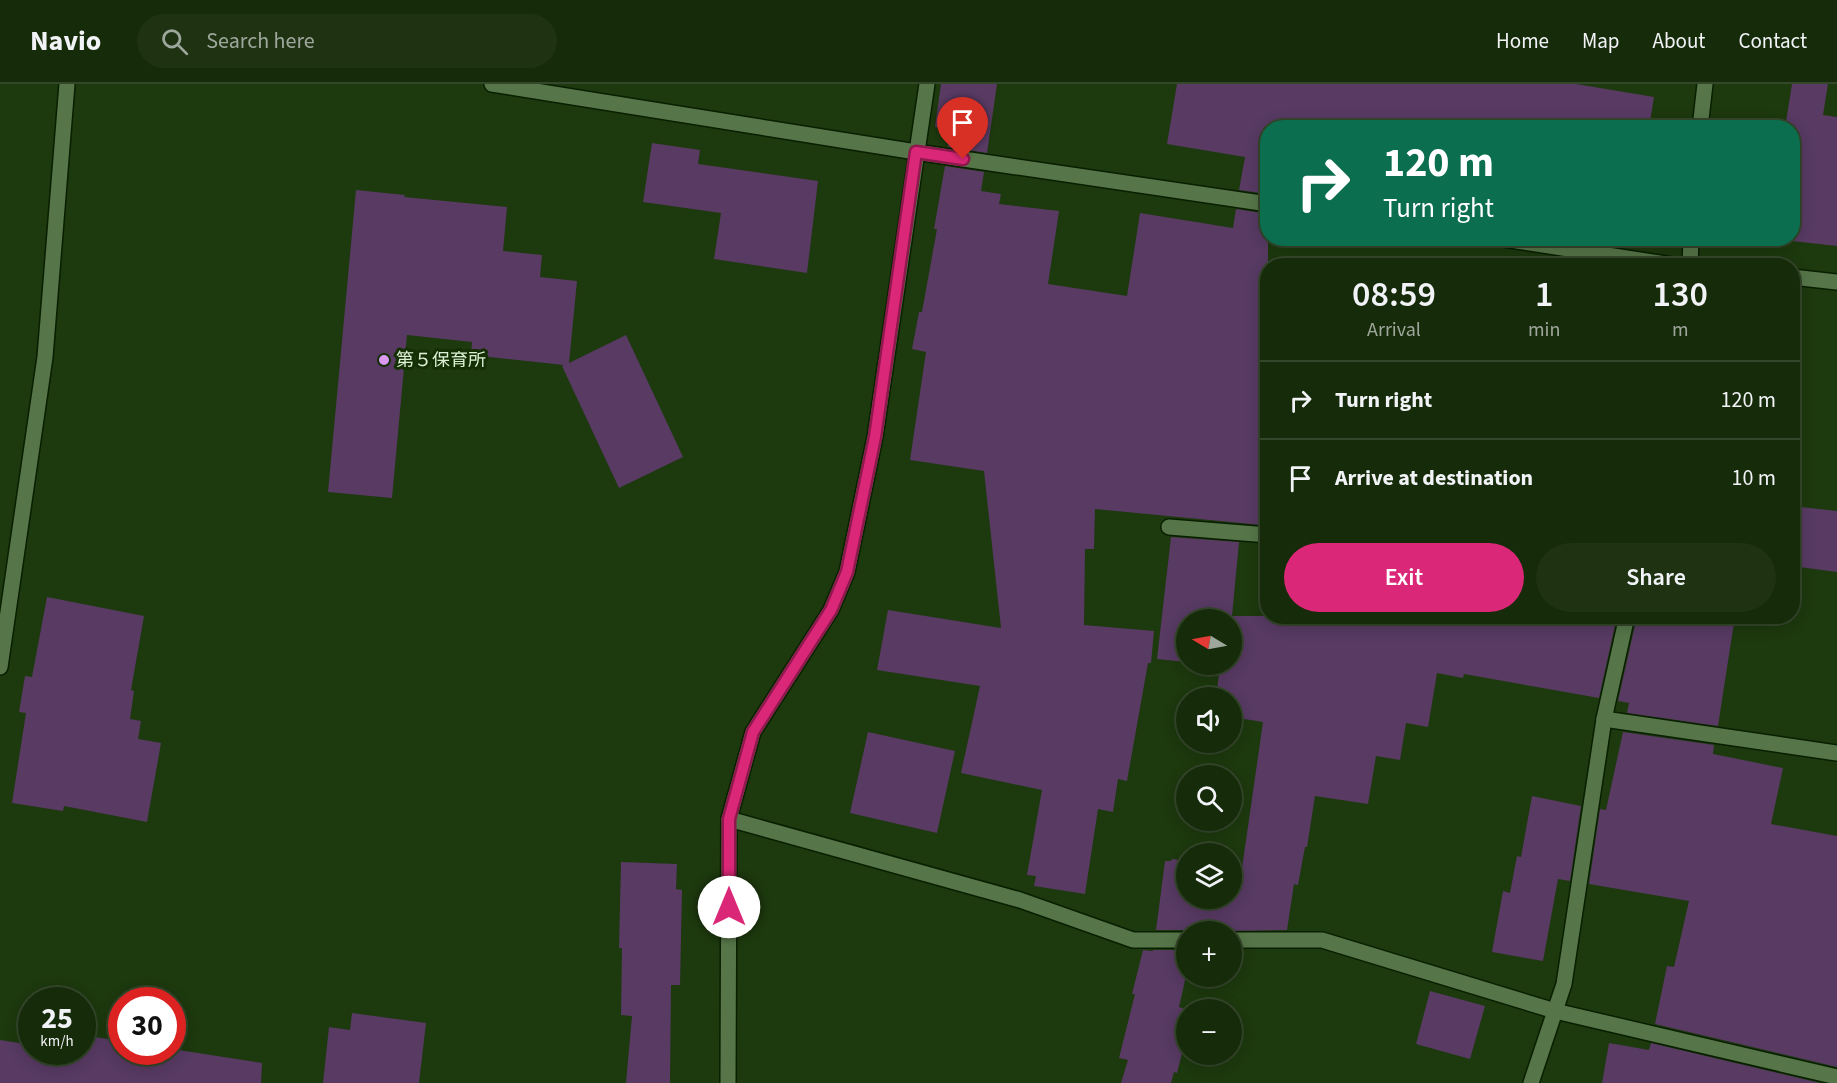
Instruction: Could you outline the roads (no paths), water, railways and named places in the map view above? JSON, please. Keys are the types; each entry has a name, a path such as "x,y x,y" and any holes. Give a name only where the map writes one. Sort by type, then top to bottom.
{"street":[{"path":"0,667 45,357 67,84"},
{"path":"492,84 916,152 1260,203"},
{"path":"728,1083 729,819 753,732 831,610 847,572 875,437 927,84"},
{"path":"1701,120 1705,84"},
{"path":"1549,246 1627,258"},
{"path":"1800,278 1837,282"},
{"path":"1169,527 1260,534"},
{"path":"1531,1083 1564,984 1604,719 1625,624"},
{"path":"1604,719 1837,753"},
{"path":"729,819 1020,900 1133,940 1176,940"},
{"path":"1242,940 1322,940 1555,1011 1837,1077"}],"place":[{"name":"第５保育所","path":"384,360"}]}
